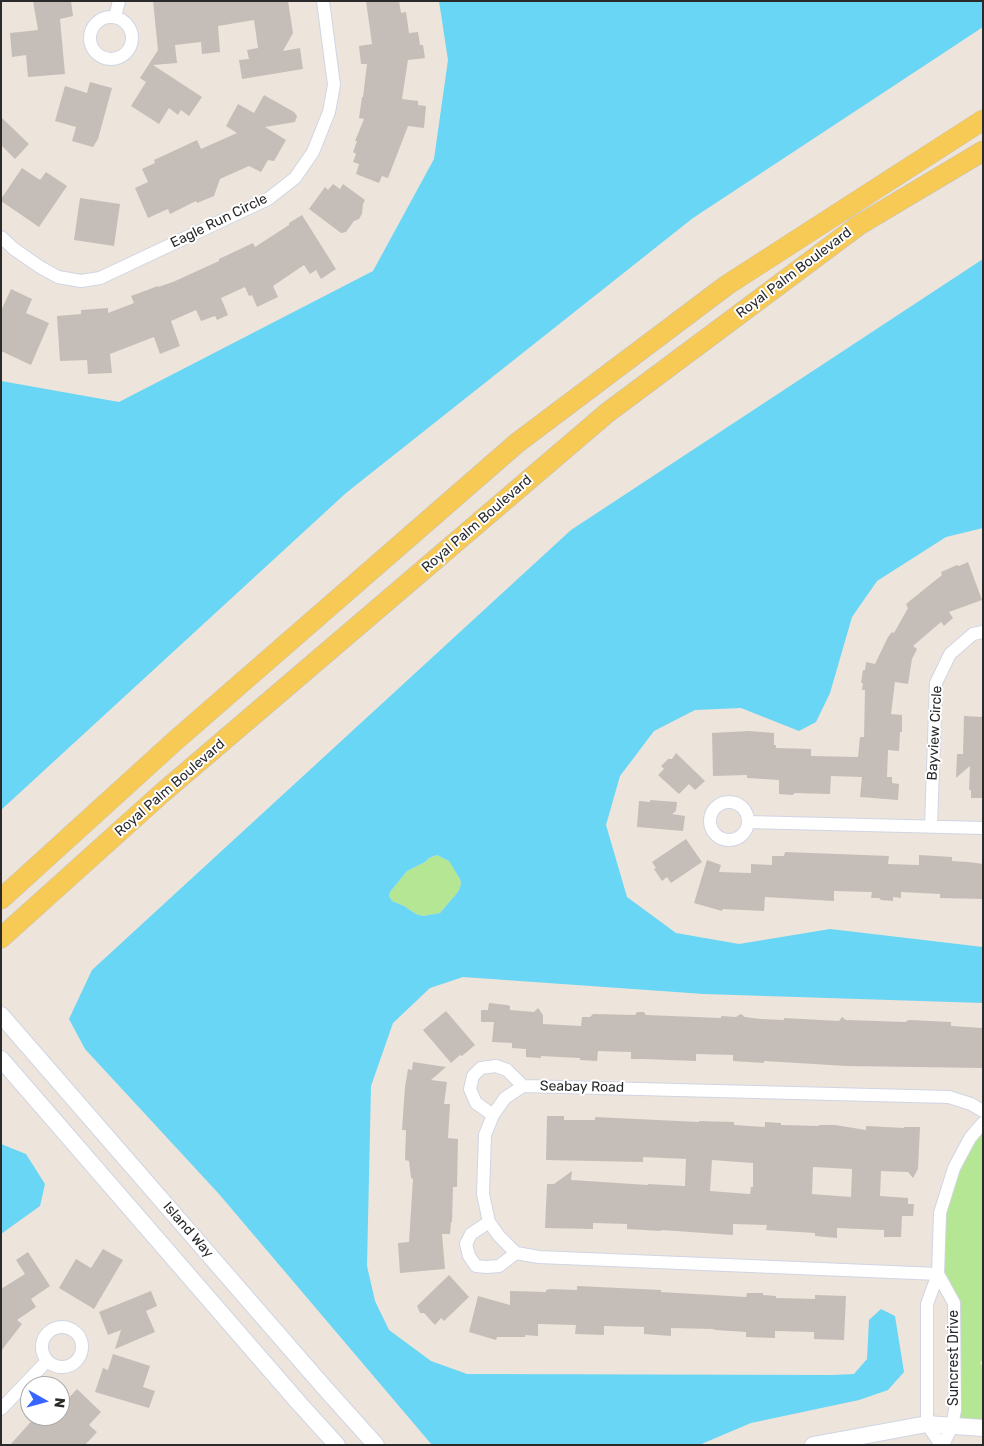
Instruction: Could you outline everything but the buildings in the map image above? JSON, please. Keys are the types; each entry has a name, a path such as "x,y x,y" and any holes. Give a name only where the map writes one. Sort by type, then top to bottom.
{"main road":[{"name":"Royal Palm Boulevard","path":"1,899 176,740 517,443 727,285 983,120"},
{"name":"Royal Palm Boulevard","path":"1,938 169,788 607,413 859,225 983,150"}],"street":[{"path":"115,17 119,1"},
{"name":"Eagle Run Circle","path":"1,237 27,258 58,277 80,281 100,278 268,199 295,178 313,152 329,112 334,85 322,1"},
{"name":"Bayview Circle","path":"931,826 936,683 950,654 972,634 983,632"},
{"path":"748,822 983,828"},
{"name":"Island Way","path":"1,1015 316,1379 376,1445"},
{"path":"1,1059 337,1445"},
{"path":"493,1115 476,1102 470,1089 473,1076 481,1068 496,1066 507,1070 523,1086"},
{"name":"Seabay Road","path":"516,1253 499,1236 489,1222 483,1194 485,1135 493,1115 505,1098 523,1086 949,1097 970,1104 983,1111"},
{"name":"Suncrest Drive","path":"938,1274 954,1303 955,1410 952,1426 942,1445 927,1424 927,1304 938,1274 940,1213 954,1168 970,1138 983,1123"},
{"path":"489,1222 471,1234 466,1244 468,1256 476,1266 499,1266 516,1253 539,1258 938,1274"},
{"path":"1,1410 47,1361"},
{"path":"813,1445 927,1424 983,1428"}],"green space":[{"path":"437,855 449,861 461,883 457,893 440,913 423,916 392,901 389,896 390,892 407,871"},
{"path":"983,1123 983,1360 980,1363 983,1367 983,1428 952,1426 954,1303 938,1274 940,1213 954,1168"}],"water":[{"path":"439,1 983,1 983,27 693,218 346,493 1,810 1,381 119,402 373,271 434,159 448,60"},
{"path":"983,259 983,528 946,537 877,581 852,617 830,693 816,722 799,731 741,708 695,710 654,731 620,776 606,825 627,897 676,933 739,944 830,929 983,947 983,1003 704,994 463,977 430,988 393,1023 371,1086 367,1266 375,1301 389,1330 431,1361 467,1374 854,1374 867,1359 869,1320 881,1309 895,1316 904,1372 888,1390 859,1400 751,1423 699,1445 432,1445 219,1194 85,1049 69,1019 92,970 571,530","holes":["437,855 449,861 461,883 457,893 440,913 423,916 392,901 389,896 390,892 407,871"]},
{"path":"1,1144 26,1154 45,1184 40,1206 1,1234"}]}
